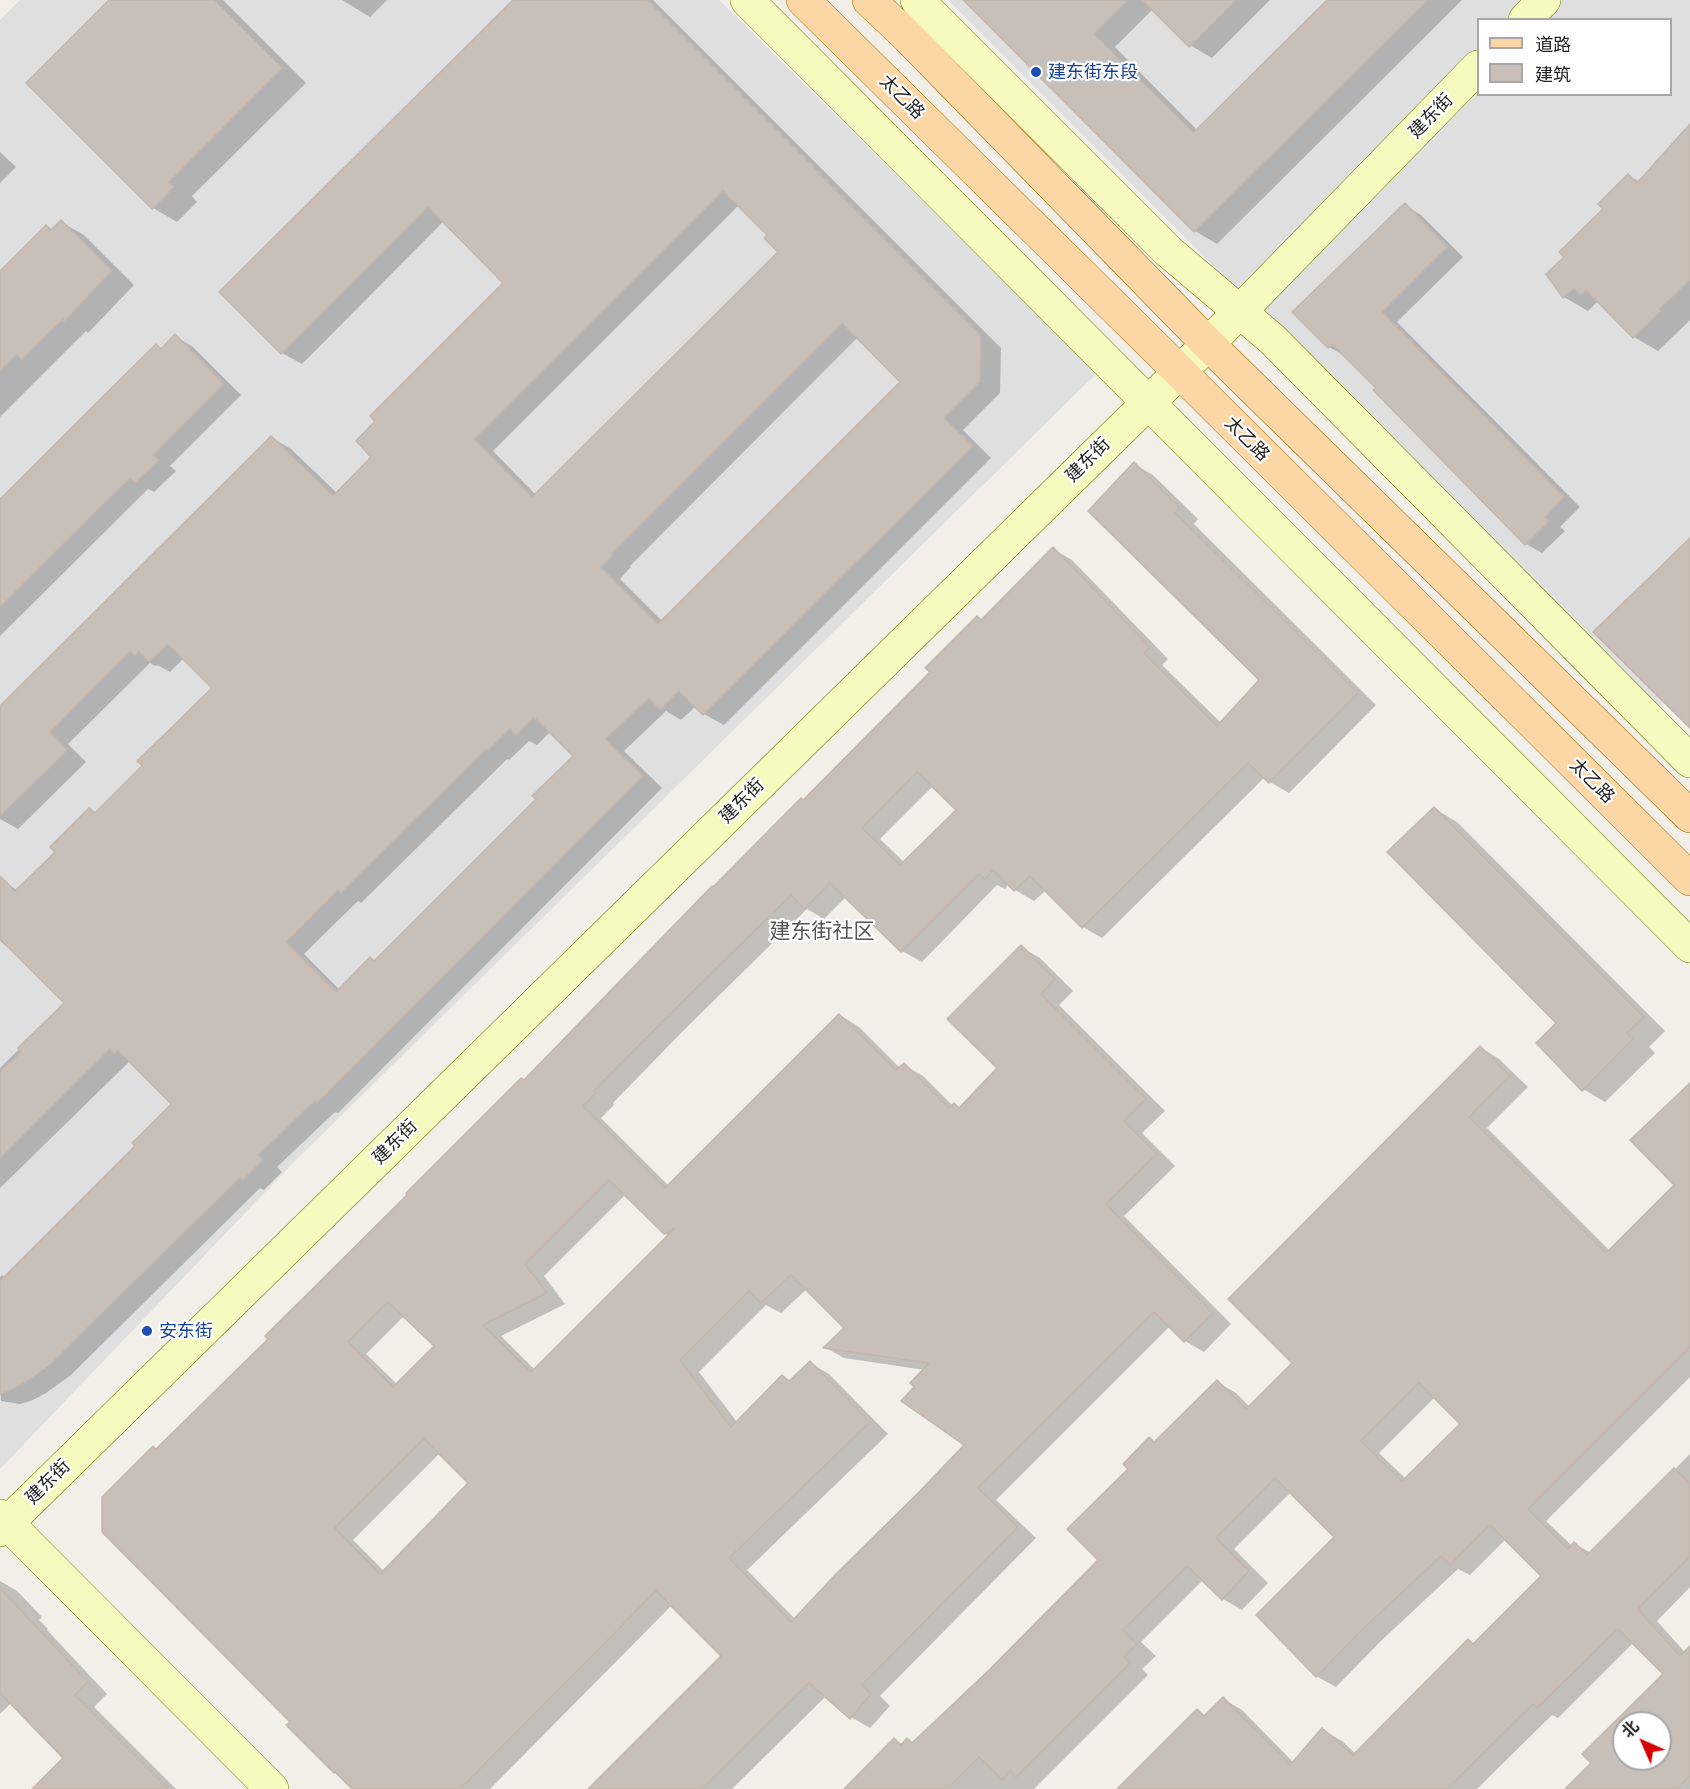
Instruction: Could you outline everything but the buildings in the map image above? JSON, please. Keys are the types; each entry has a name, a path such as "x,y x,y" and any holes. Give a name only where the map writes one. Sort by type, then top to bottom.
{"main road":[{"path":"747,0 1690,946"},
{"name":"太乙路","path":"803,0 1690,879"},
{"path":"869,0 908,37 1208,344 1690,816"},
{"path":"917,0 1168,251 1272,339 1690,761"},
{"path":"1527,18 1544,0"},
{"name":"建东街","path":"2,1523 1208,344 1477,69"},
{"path":"2,1523 272,1789"}],"shaded area":[{"path":"20,0 719,0 1097,373 294,1162 1,1468 0,20"},
{"path":"948,0 1690,0 1690,676 1657,710"}],"place":[{"name":"建东街东段","path":"1036,72"},
{"name":"安东街","path":"147,1331"}],"district":[{"name":"建东街社区","path":"822,932"}]}
